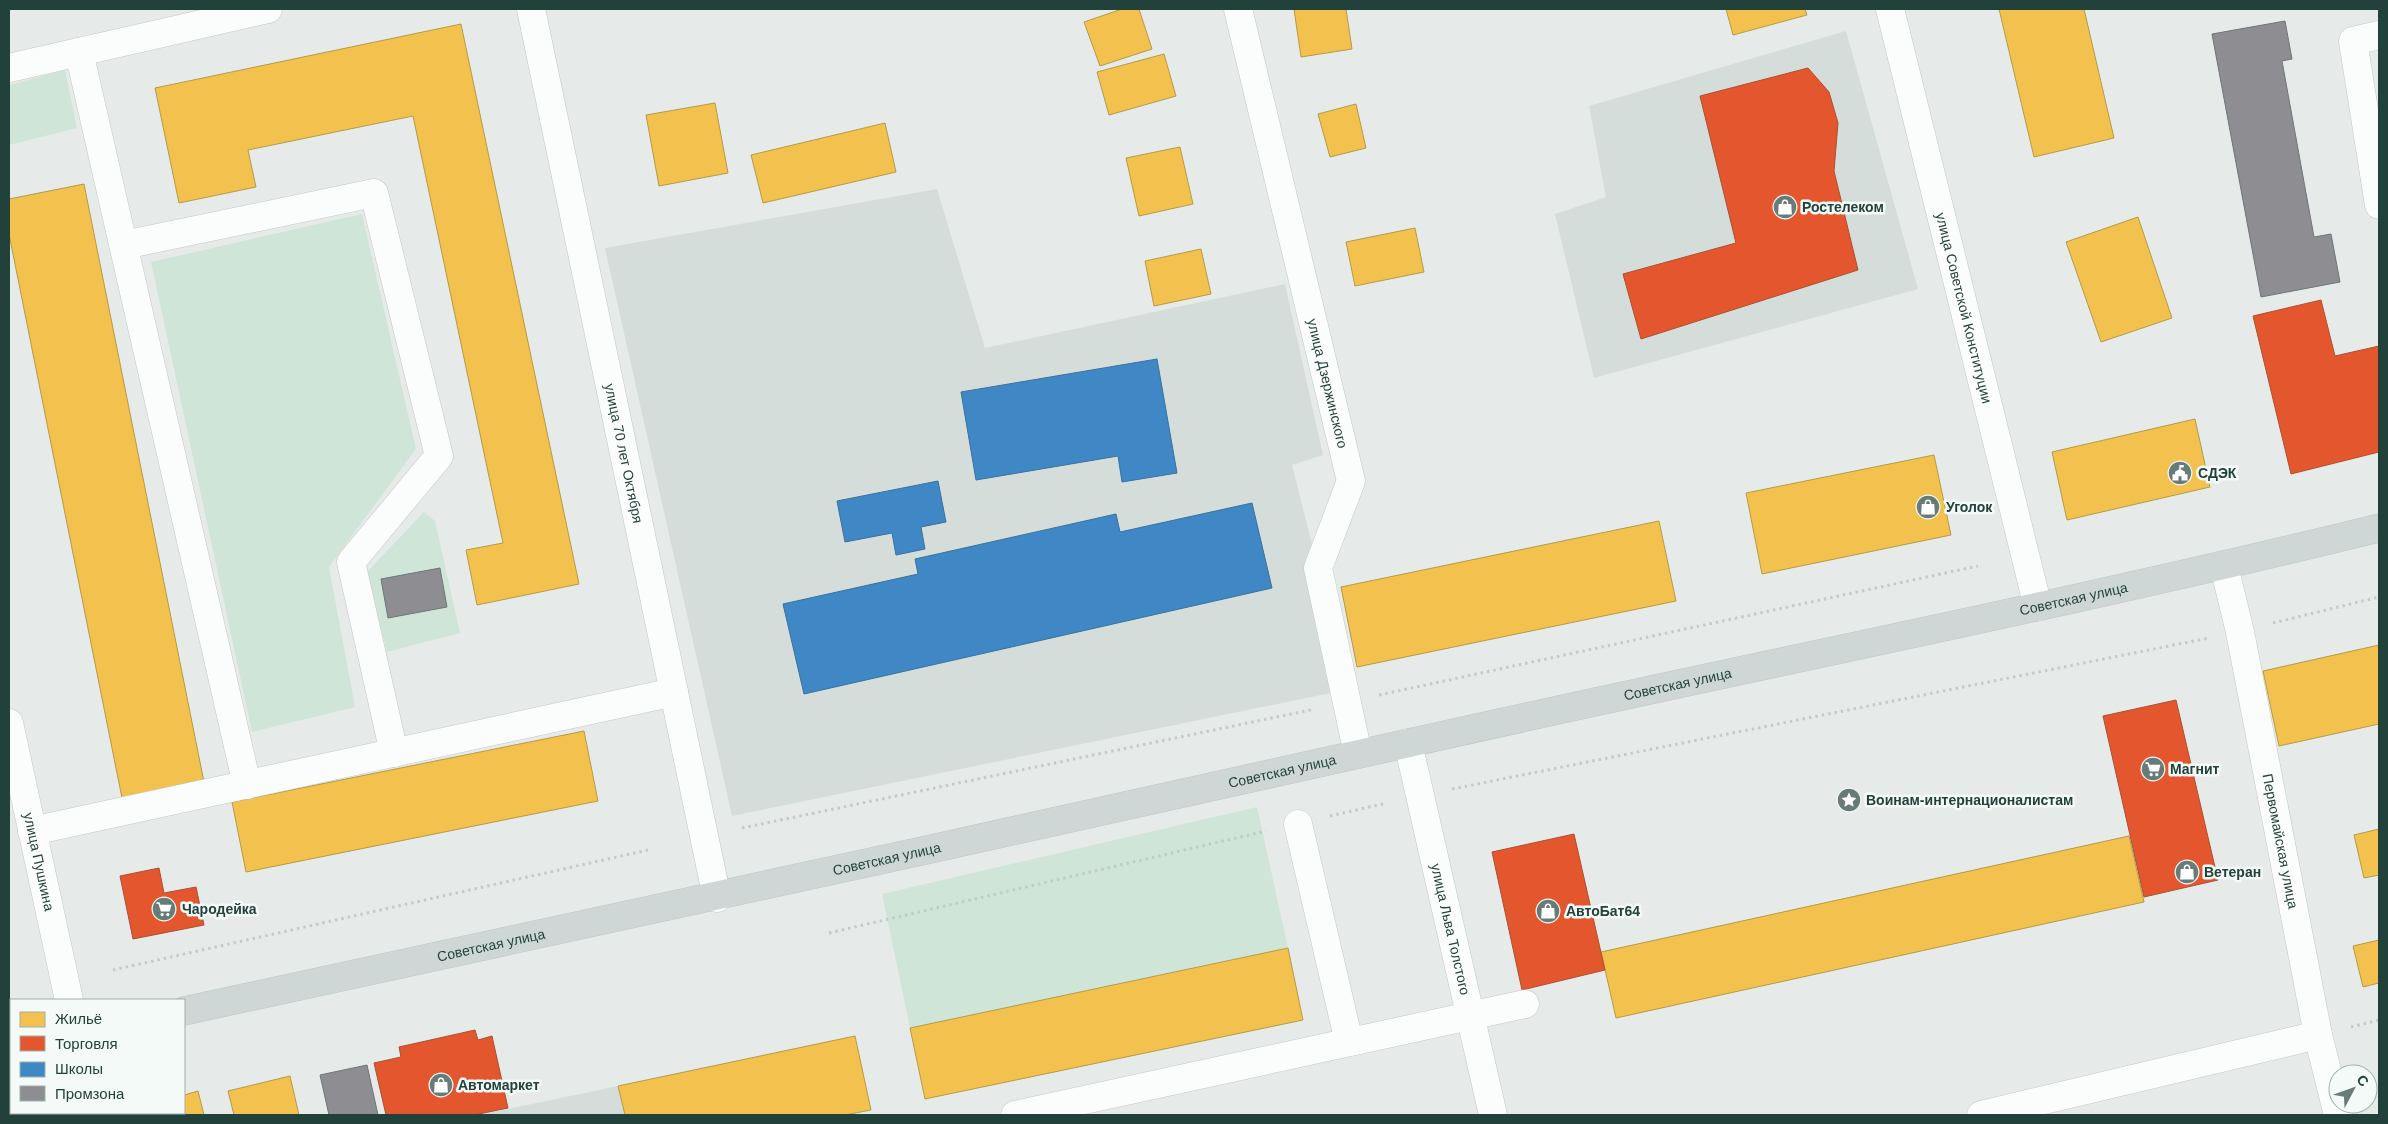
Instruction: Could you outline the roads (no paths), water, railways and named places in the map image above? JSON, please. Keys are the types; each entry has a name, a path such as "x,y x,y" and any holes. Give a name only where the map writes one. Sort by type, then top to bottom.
{"main road":[{"name":"Советская улица","path":"185,1011 717,898 1358,754 2224,566 2379,528"}],"street":[{"path":"9,68 268,9"},
{"name":"улица 70 лет Октября","path":"531,9 717,898"},
{"name":"улица Дзержинского","path":"1238,9 1351,481 1318,568 1358,754"},
{"name":"улица Советской Конституции","path":"1890,9 2038,607"},
{"path":"2379,35 2353,41 2379,205"},
{"path":"79,52 247,785"},
{"path":"124,245 374,193 439,456 351,562 394,753"},
{"name":"Первомайская улица","path":"2224,566 2240,632 2318,1035 2338,1115"},
{"path":"32,831 674,692"},
{"name":"улица Пушкина","path":"9,724 69,999"},
{"name":"улица Льва Толстого","path":"1408,743 1493,1115"},
{"path":"1298,824 1349,1042"},
{"path":"1015,1115 1526,1004"},
{"path":"1981,1115 2318,1035"}],"place":[{"name":"Ростелеком","path":"1785,207"},
{"name":"СДЭК","path":"2180,473"},
{"name":"Уголок","path":"1928,507"},
{"name":"Магнит","path":"2153,769"},
{"name":"Воинам-интернационалистам","path":"1849,800"},
{"name":"Ветеран","path":"2187,872"},
{"name":"Чародейка","path":"164,909"},
{"name":"АвтоБат64","path":"1548,911"},
{"name":"Автомаркет","path":"441,1085"}]}
